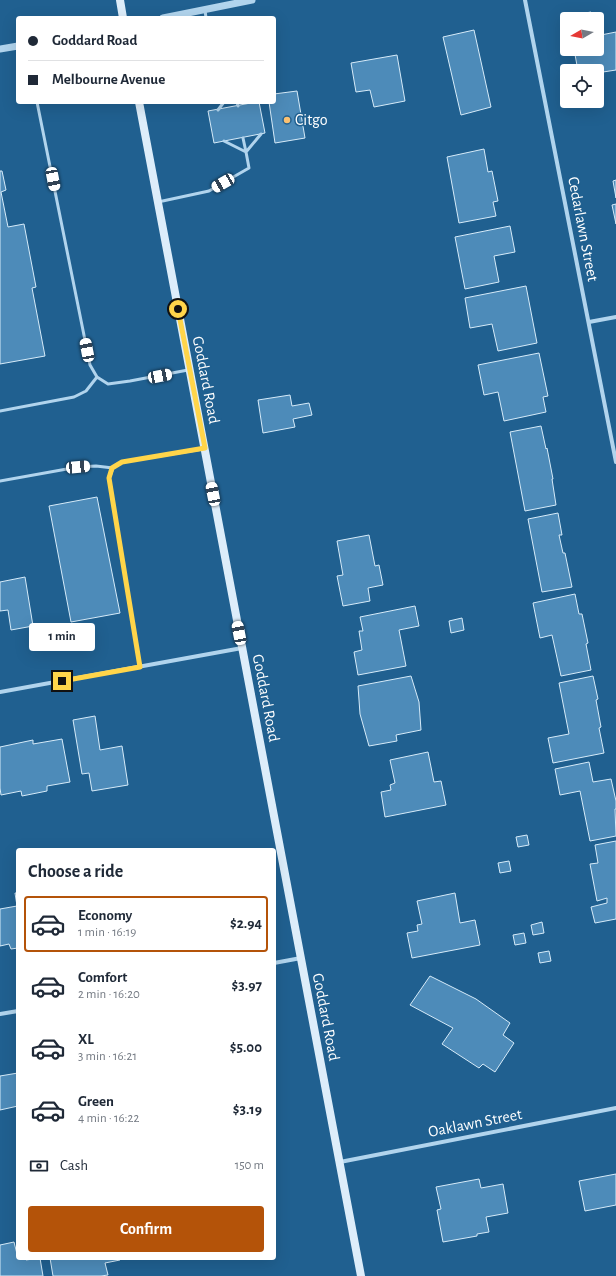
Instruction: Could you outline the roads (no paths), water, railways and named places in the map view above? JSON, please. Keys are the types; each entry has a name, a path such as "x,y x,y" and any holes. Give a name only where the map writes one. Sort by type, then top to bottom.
{"main road":[{"path":"120,0 123,16"},
{"name":"Goddard Road","path":"139,104 361,1276"}],"street":[{"path":"172,16 252,0"},
{"name":"Cedarlawn Street","path":"525,0 616,462"},
{"path":"0,50 16,46"},
{"path":"589,322 616,317"},
{"path":"0,692 242,648"},
{"path":"276,963 301,958"},
{"path":"0,1014 16,1011"},
{"name":"Oaklawn Street","path":"340,1162 616,1108"}],"lane":[{"path":"205,9 206,16"},
{"path":"37,104 90,365 96,377 108,384 190,370"},
{"path":"218,110 222,104"},
{"path":"246,152 261,134"},
{"path":"158,202 209,191 249,168 243,138"},
{"path":"224,142 246,152"},
{"path":"0,411 74,397 86,391 96,377"},
{"path":"0,481 78,467 96,466 112,468 122,462 205,448"},
{"path":"112,468 109,478 140,667"}],"place":[{"name":"Citgo","path":"287,120"}]}
